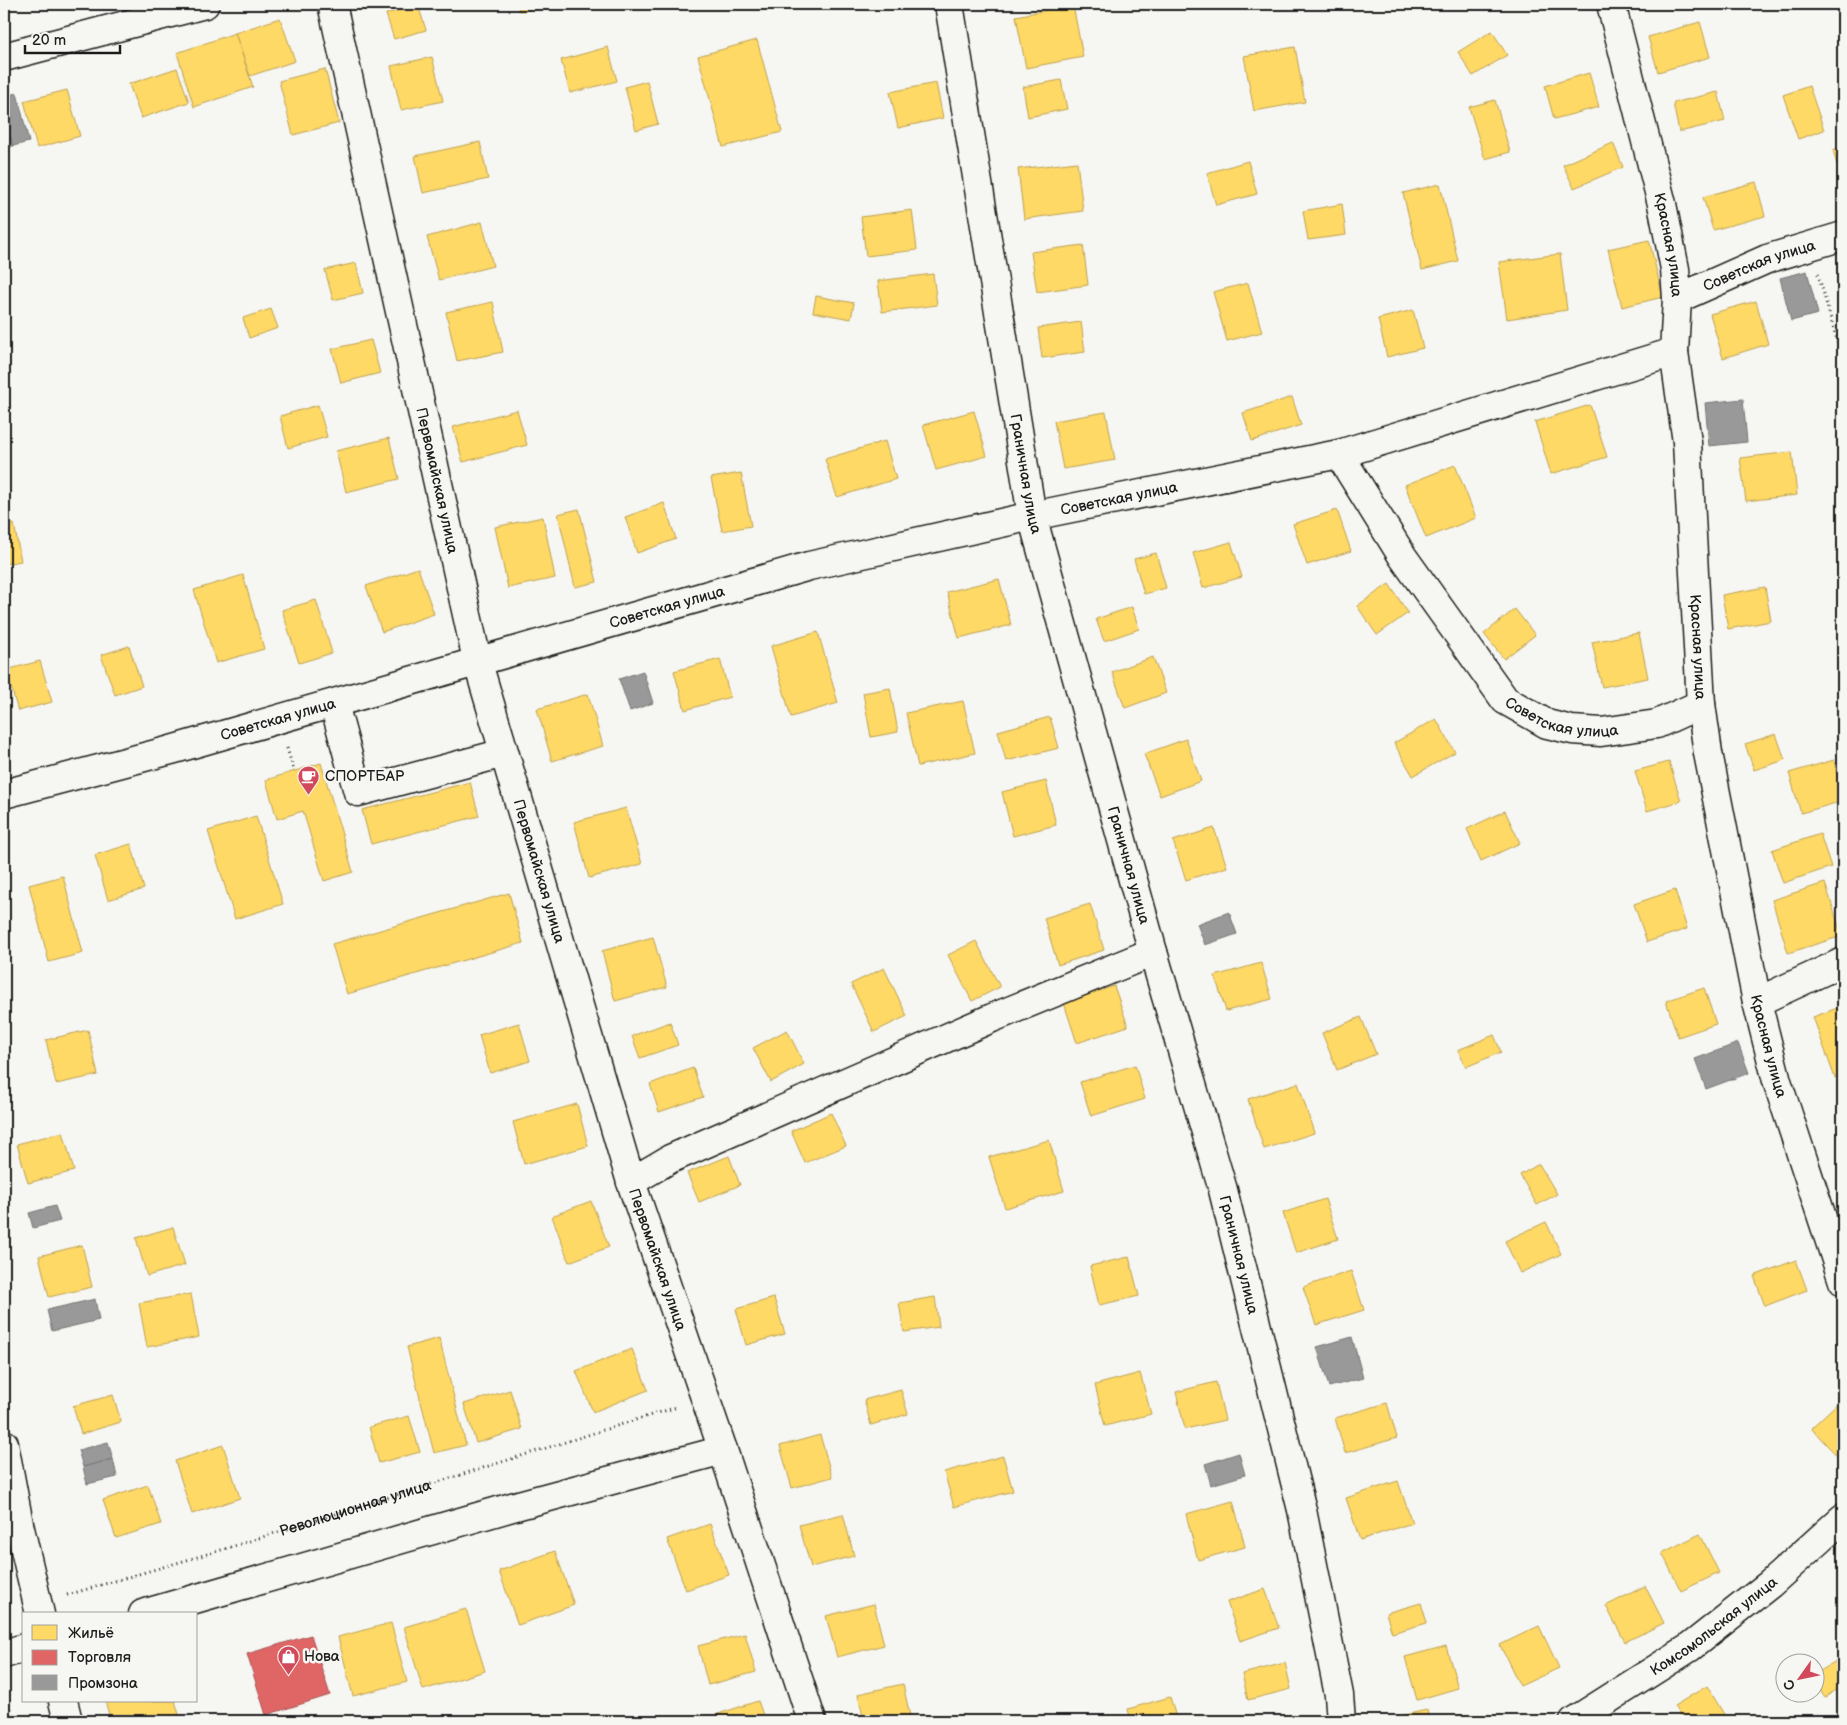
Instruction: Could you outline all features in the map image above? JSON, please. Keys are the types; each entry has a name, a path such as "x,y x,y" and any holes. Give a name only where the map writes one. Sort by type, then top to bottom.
{"street":[{"path":"4,56 205,4"},
{"name":"Первомайская улица","path":"332,4 477,660 631,1182 723,1450 812,1721"},
{"name":"Граничная улица","path":"949,4 1032,516 1153,952 1223,1190 1302,1510 1339,1695 1341,1721"},
{"name":"Красная улица","path":"1610,4 1662,204 1675,268 1677,299 1674,352 1687,442 1701,704 1708,753 1756,1002 1777,1080 1843,1281"},
{"name":"Советская улица","path":"1677,299 1767,259 1843,236"},
{"name":"Советская улица","path":"4,794 334,704 477,660 655,612 809,566 1032,516 1339,454 1674,352"},
{"name":"Советская улица","path":"1339,454 1403,557 1506,700 1547,724 1572,730 1601,732 1657,724 1701,704"},
{"path":"334,704 358,792 504,753"},
{"path":"631,1182 670,1159 992,1018 1153,952"},
{"path":"1756,1002 1843,962"},
{"path":"4,1444 38,1609"},
{"path":"151,1612 519,1505 723,1450"},
{"name":"Комсомольская улица","path":"1574,1721 1689,1648 1770,1584 1843,1518"},
{"path":"4,1654 22,1649"},
{"path":"63,1702 68,1721"}],"path":[{"path":"1817,270 1838,344 1843,355"},
{"path":"287,748 294,771"},
{"name":"Революционная улица","path":"38,1609 705,1398"},
{"path":"4,1690 14,1721"}],"building: Жильё":[{"path":"518,4 556,4 519,11"},
{"path":"418,5 426,30 394,39 386,14"},
{"path":"1073,5 1083,57 1026,68 1016,16"},
{"path":"280,18 295,61 250,76 235,33"},
{"path":"1700,22 1710,57 1658,72 1648,37"},
{"path":"1492,31 1507,55 1473,76 1458,52"},
{"path":"235,33 253,87 194,107 177,53"},
{"path":"757,40 782,132 723,147 698,56"},
{"path":"608,47 617,81 570,93 561,60"},
{"path":"1295,47 1305,102 1254,111 1244,56"},
{"path":"432,57 443,101 401,110 391,66"},
{"path":"177,68 189,102 141,118 129,84"},
{"path":"325,69 339,123 293,135 279,81"},
{"path":"1589,73 1599,107 1554,119 1545,86"},
{"path":"1061,80 1067,109 1028,117 1023,87"},
{"path":"647,81 658,124 636,130 625,87"},
{"path":"936,83 943,118 898,128 890,92"},
{"path":"1809,86 1824,130 1798,139 1783,95"},
{"path":"67,90 80,136 37,148 24,101"},
{"path":"1718,92 1725,121 1679,132 1673,103"},
{"path":"1495,100 1510,152 1485,159 1469,107"},
{"path":"480,142 488,179 423,193 415,156"},
{"path":"1613,143 1623,167 1574,188 1563,165"},
{"path":"1843,147 1843,187 1833,150"},
{"path":"1248,161 1257,194 1216,205 1207,173"},
{"path":"1077,162 1083,211 1024,219 1018,169"},
{"path":"1756,182 1765,216 1713,230 1703,197"},
{"path":"1440,184 1458,261 1422,270 1403,193"},
{"path":"1342,204 1346,235 1308,240 1303,211"},
{"path":"912,210 917,250 866,256 861,217"},
{"path":"482,222 493,266 439,280 427,237"},
{"path":"1649,240 1663,297 1622,307 1608,249"},
{"path":"1083,245 1088,285 1037,292 1031,252"},
{"path":"1560,254 1567,310 1507,319 1499,262"},
{"path":"356,263 363,293 333,300 325,270"},
{"path":"933,274 937,305 882,312 878,281"},
{"path":"1248,283 1262,332 1227,341 1213,292"},
{"path":"816,296 854,303 851,319 813,312"},
{"path":"1756,301 1768,344 1723,358 1710,314"},
{"path":"493,302 503,352 457,361 446,312"},
{"path":"271,309 278,328 249,338 243,318"},
{"path":"1413,310 1423,348 1387,357 1378,319"},
{"path":"1081,322 1085,352 1042,358 1038,328"},
{"path":"371,340 380,373 341,383 332,349"},
{"path":"1292,397 1301,425 1252,441 1243,413"},
{"path":"318,405 327,437 288,448 280,416"},
{"path":"1590,405 1607,457 1551,474 1535,422"},
{"path":"517,410 527,445 463,462 453,427"},
{"path":"974,411 987,456 936,470 923,425"},
{"path":"1106,412 1115,460 1063,469 1054,421"},
{"path":"389,438 399,479 346,492 336,451"},
{"path":"885,441 896,479 837,497 825,459"},
{"path":"1792,452 1797,495 1746,501 1740,458"},
{"path":"1455,465 1476,518 1426,538 1405,485"},
{"path":"741,473 751,526 722,531 711,478"},
{"path":"664,503 676,539 637,553 625,517"},
{"path":"579,509 597,582 575,587 558,514"},
{"path":"1337,510 1351,551 1307,565 1293,524"},
{"path":"543,517 555,578 508,588 495,527"},
{"path":"14,524 21,561 4,564 4,526"},
{"path":"1231,542 1242,577 1203,588 1193,553"},
{"path":"1156,553 1166,588 1144,594 1134,559"},
{"path":"418,568 434,614 382,632 366,586"},
{"path":"243,575 264,649 216,663 194,590"},
{"path":"999,579 1011,625 959,638 947,592"},
{"path":"1389,584 1408,613 1377,635 1357,606"},
{"path":"1765,587 1771,621 1728,629 1722,595"},
{"path":"316,600 332,653 299,663 282,610"},
{"path":"1132,607 1139,629 1104,641 1096,619"},
{"path":"1515,609 1535,635 1504,659 1484,634"},
{"path":"818,632 838,703 791,717 771,646"},
{"path":"1639,633 1648,678 1602,687 1592,642"},
{"path":"129,646 142,686 115,695 101,655"},
{"path":"1153,657 1166,693 1125,708 1112,672"},
{"path":"720,659 730,697 685,710 674,671"},
{"path":"40,661 52,702 18,711 6,670"},
{"path":"890,688 898,732 871,737 863,693"},
{"path":"588,694 603,746 552,761 537,709"},
{"path":"963,701 975,753 918,766 906,713"},
{"path":"1050,717 1059,748 1006,761 998,731"},
{"path":"1436,719 1455,752 1413,776 1394,743"},
{"path":"1776,734 1785,760 1754,770 1745,744"},
{"path":"1186,739 1201,781 1160,796 1144,754"},
{"path":"1834,760 1843,801 1801,813 1789,773"},
{"path":"1669,762 1681,801 1647,811 1635,771"},
{"path":"321,763 353,872 324,881 303,811 277,819 266,780"},
{"path":"1046,781 1056,825 1013,836 1002,792"},
{"path":"470,782 479,816 371,844 362,810"},
{"path":"626,808 642,864 589,878 574,822"},
{"path":"1505,811 1520,843 1481,861 1467,829"},
{"path":"256,816 283,904 235,919 208,831"},
{"path":"1214,828 1227,867 1186,880 1173,841"},
{"path":"1820,834 1831,867 1783,883 1772,850"},
{"path":"131,844 144,889 108,900 95,855"},
{"path":"63,876 83,953 49,962 29,885"},
{"path":"1825,883 1842,936 1788,953 1772,900"},
{"path":"1675,890 1687,929 1647,942 1634,904"},
{"path":"509,893 523,943 347,994 332,944"},
{"path":"1090,904 1104,950 1058,965 1044,918"},
{"path":"653,937 667,987 615,1001 602,951"},
{"path":"976,941 1000,987 972,1001 948,955"},
{"path":"1261,963 1272,999 1226,1011 1215,976"},
{"path":"884,968 907,1016 874,1032 851,984"},
{"path":"1114,986 1128,1026 1077,1043 1064,1003"},
{"path":"1704,988 1716,1024 1678,1037 1666,1001"},
{"path":"1843,1006 1843,1075 1835,1078 1813,1017"},
{"path":"1361,1017 1376,1054 1337,1070 1322,1033"},
{"path":"670,1022 678,1045 640,1058 632,1036"},
{"path":"519,1023 530,1061 490,1073 479,1035"},
{"path":"88,1030 98,1075 56,1084 46,1040"},
{"path":"787,1030 804,1064 771,1082 753,1048"},
{"path":"1494,1035 1501,1052 1466,1067 1458,1050"},
{"path":"1135,1065 1145,1099 1091,1116 1080,1082"},
{"path":"693,1068 703,1097 659,1112 650,1084"},
{"path":"1298,1083 1314,1133 1264,1149 1248,1099"},
{"path":"577,1104 588,1146 524,1164 513,1122"},
{"path":"831,1113 846,1146 805,1163 791,1131"},
{"path":"63,1132 74,1171 28,1183 17,1144"},
{"path":"1049,1140 1064,1191 1005,1208 989,1157"},
{"path":"729,1156 740,1185 699,1202 687,1173"},
{"path":"1539,1164 1557,1194 1537,1205 1520,1175"},
{"path":"1325,1199 1338,1239 1296,1253 1283,1213"},
{"path":"591,1201 609,1247 569,1262 552,1216"},
{"path":"1546,1222 1561,1254 1520,1273 1505,1241"},
{"path":"173,1227 185,1265 147,1276 136,1238"},
{"path":"82,1245 92,1287 49,1297 39,1256"},
{"path":"1129,1257 1139,1296 1099,1305 1090,1266"},
{"path":"1796,1260 1807,1290 1765,1306 1754,1276"},
{"path":"1351,1271 1364,1310 1316,1325 1303,1287"},
{"path":"191,1294 199,1337 147,1347 139,1303"},
{"path":"935,1297 939,1327 904,1332 899,1303"},
{"path":"774,1298 785,1334 746,1345 736,1309"},
{"path":"439,1338 466,1445 434,1453 407,1347"},
{"path":"632,1349 648,1390 593,1412 576,1371"},
{"path":"1140,1373 1151,1414 1105,1426 1095,1385"},
{"path":"1216,1382 1225,1420 1185,1429 1176,1392"},
{"path":"510,1390 522,1429 476,1443 464,1404"},
{"path":"901,1390 908,1414 871,1425 864,1400"},
{"path":"113,1395 121,1422 81,1434 73,1406"},
{"path":"1843,1398 1843,1457 1841,1460 1811,1428"},
{"path":"1387,1403 1397,1438 1345,1453 1335,1418"},
{"path":"409,1416 420,1452 379,1463 369,1427"},
{"path":"820,1435 832,1477 792,1488 780,1446"},
{"path":"223,1445 240,1498 192,1514 175,1461"},
{"path":"1003,1456 1013,1491 954,1507 944,1472"},
{"path":"1398,1481 1412,1523 1360,1540 1346,1498"},
{"path":"148,1485 161,1524 116,1538 103,1500"},
{"path":"1233,1501 1245,1547 1198,1560 1186,1514"},
{"path":"843,1514 854,1556 811,1567 799,1525"},
{"path":"710,1524 729,1575 686,1590 667,1539"},
{"path":"1700,1534 1719,1573 1681,1591 1662,1553"},
{"path":"555,1551 574,1605 518,1625 499,1571"},
{"path":"1645,1586 1664,1623 1625,1642 1606,1606"},
{"path":"1265,1589 1279,1628 1240,1641 1227,1602"},
{"path":"1421,1603 1427,1623 1392,1633 1386,1613"},
{"path":"874,1604 884,1645 837,1657 826,1616"},
{"path":"466,1609 485,1671 423,1690 404,1627"},
{"path":"391,1623 407,1682 353,1696 338,1637"},
{"path":"1539,1626 1559,1668 1520,1686 1500,1645"},
{"path":"745,1634 756,1672 708,1685 698,1646"},
{"path":"1446,1646 1458,1688 1417,1700 1405,1657"},
{"path":"1843,1657 1843,1686 1825,1697 1824,1696 1824,1668"},
{"path":"1285,1663 1291,1689 1248,1700 1242,1674"},
{"path":"903,1684 911,1721 864,1721 858,1694"},
{"path":"1707,1686 1725,1716 1716,1721 1683,1721 1674,1706"},
{"path":"1170,1697 1177,1721 1131,1721 1128,1709"},
{"path":"758,1701 765,1721 721,1721 718,1714"},
{"path":"105,1702 175,1702 181,1721 111,1721"},
{"path":"1427,1710 1429,1721 1400,1721 1399,1716"}],"building: Торговля":[{"name":"Нова","path":"311,1635 330,1695 266,1715 247,1654"}],"building: Промзона":[{"path":"17,93 29,142 13,146 4,113 4,96"},
{"path":"4,113 13,146 4,149"},
{"path":"1807,271 1818,314 1791,321 1780,278"},
{"path":"1743,399 1747,442 1709,446 1705,403"},
{"path":"643,671 653,703 630,711 619,679"},
{"path":"1229,912 1237,934 1205,945 1197,924"},
{"path":"1738,1043 1749,1073 1706,1089 1695,1059"},
{"path":"55,1206 60,1221 33,1228 29,1213"},
{"path":"95,1299 99,1320 52,1331 47,1310"},
{"path":"1352,1337 1363,1378 1329,1387 1317,1347"},
{"path":"108,1442 113,1459 83,1467 78,1450"},
{"path":"1239,1453 1245,1475 1211,1485 1205,1464"},
{"path":"113,1459 117,1477 87,1484 83,1467"}],"place":[{"name":"СПОРТБАР","path":"309,795"},
{"name":"Нова","path":"288,1675"}]}
